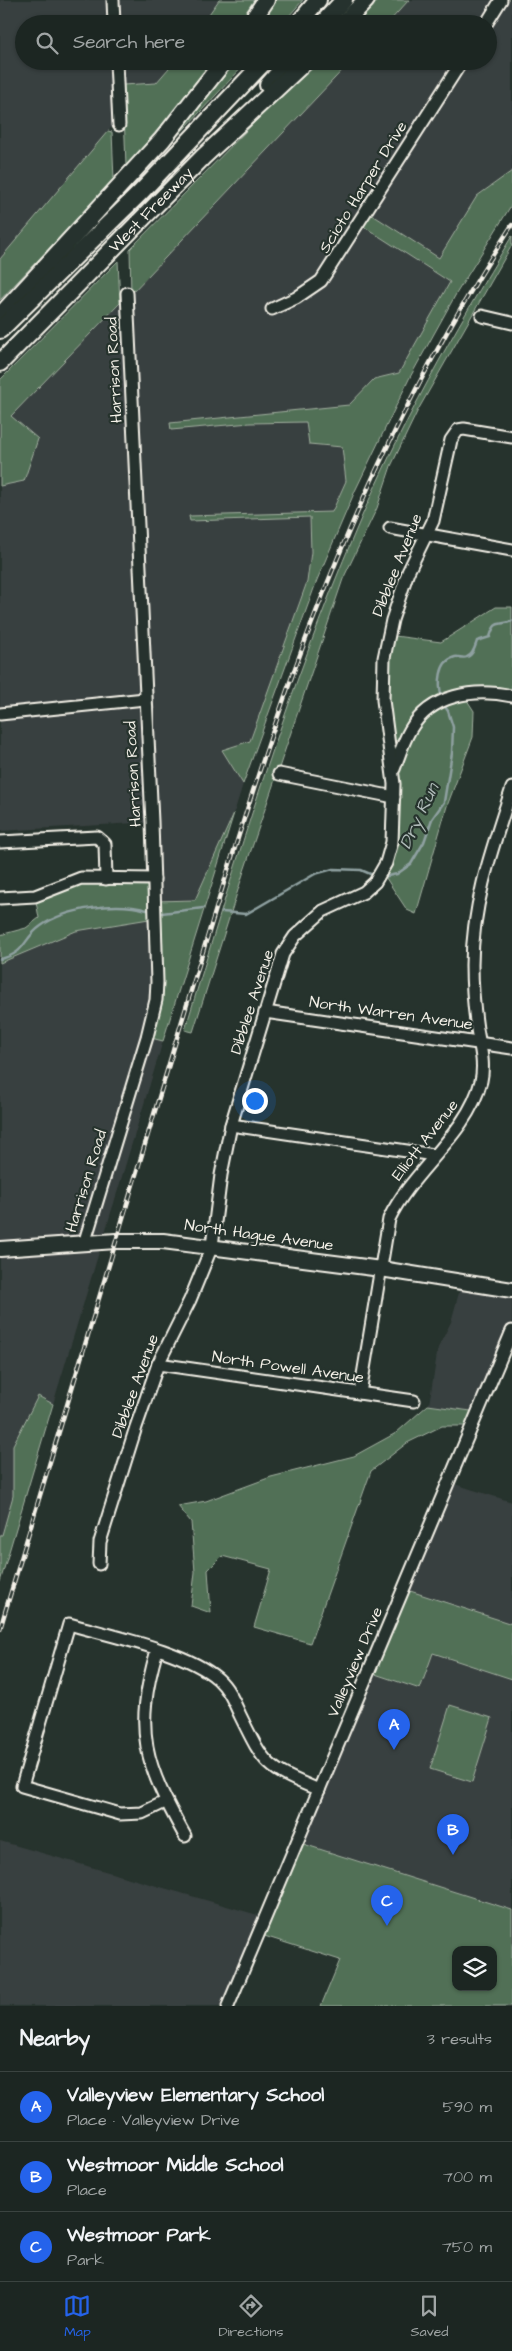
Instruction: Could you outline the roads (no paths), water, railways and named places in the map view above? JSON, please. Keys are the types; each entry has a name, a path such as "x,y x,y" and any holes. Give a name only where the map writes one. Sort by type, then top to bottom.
{"highway":[{"path":"256,15 266,0"},
{"path":"306,15 318,0"},
{"path":"330,15 344,0"},
{"path":"352,15 366,0"},
{"path":"0,316 162,140 217,70"},
{"path":"0,330 146,187 256,70"},
{"path":"203,157 281,70"},
{"name":"West Freeway","path":"0,363 203,157 296,70"}],"main road":[{"name":"North Hague Avenue","path":"0,1249 148,1241 212,1246 381,1269 512,1290"}],"street":[{"path":"113,0 114,15"},
{"path":"492,15 501,0"},
{"path":"116,70 119,125"},
{"name":"Scioto Harper Drive","path":"272,309 317,285 326,276 456,70"},
{"name":"Harrison Road","path":"84,1244 156,1000 157,963 154,879 127,293"},
{"path":"482,316 512,323"},
{"name":"Dibblee Avenue","path":"99,1564 100,1542 158,1364 190,1300 212,1246 221,1175 231,1125 283,954 295,936 324,911 364,892 375,882 382,872 392,842 393,769 383,700 384,658 392,620 408,572 433,521 451,440 458,430 478,430 512,437"},
{"path":"390,528 425,536 512,550"},
{"path":"393,769 405,739 425,710 441,701 463,694 476,693 512,696"},
{"path":"0,714 146,699"},
{"path":"279,774 394,797"},
{"name":"Elliott Avenue","path":"360,1393 386,1229 391,1214 398,1201 473,1104 481,1080 483,1065 472,985 476,914 494,843 512,788"},
{"path":"0,842 97,837 105,844 106,879"},
{"path":"0,898 35,896 81,878 154,879"},
{"name":"North Warren Avenue","path":"265,1012 512,1048"},
{"path":"231,1125 434,1155"},
{"name":"Valleyview Drive","path":"228,2006 512,1331"},
{"name":"North Powell Avenue","path":"158,1364 414,1401"},
{"path":"165,1802 142,1813 120,1814 22,1786 69,1624 189,1661 217,1678 228,1689 258,1752 268,1764 285,1776 319,1790"},
{"path":"157,1650 147,1688 144,1725 150,1764 165,1802 185,1836"}],"waterway":[{"name":"Dry Run","path":"442,698 440,680 445,663 455,657 464,658 469,656 477,641 490,637 496,625 512,621"},
{"name":"Dry Run","path":"383,877 397,874 411,864 424,842 432,819 444,802 452,753 453,727 448,711 443,704"},
{"name":"Dry Run","path":"222,912 246,914 315,874 333,869 361,870 375,876"},
{"name":"Dry Run","path":"0,959 20,949 41,926 64,915 107,906 135,907 147,910"},
{"name":"Dry Run","path":"162,913 203,908"}],"railway":[{"path":"0,1629 241,828 289,685 343,544 389,443 438,347 512,225"}],"place":[{"name":"Valleyview Elementary School","path":"394,1750"},
{"name":"Westmoor Middle School","path":"453,1855"},
{"name":"Westmoor Park","path":"387,1926"}]}
